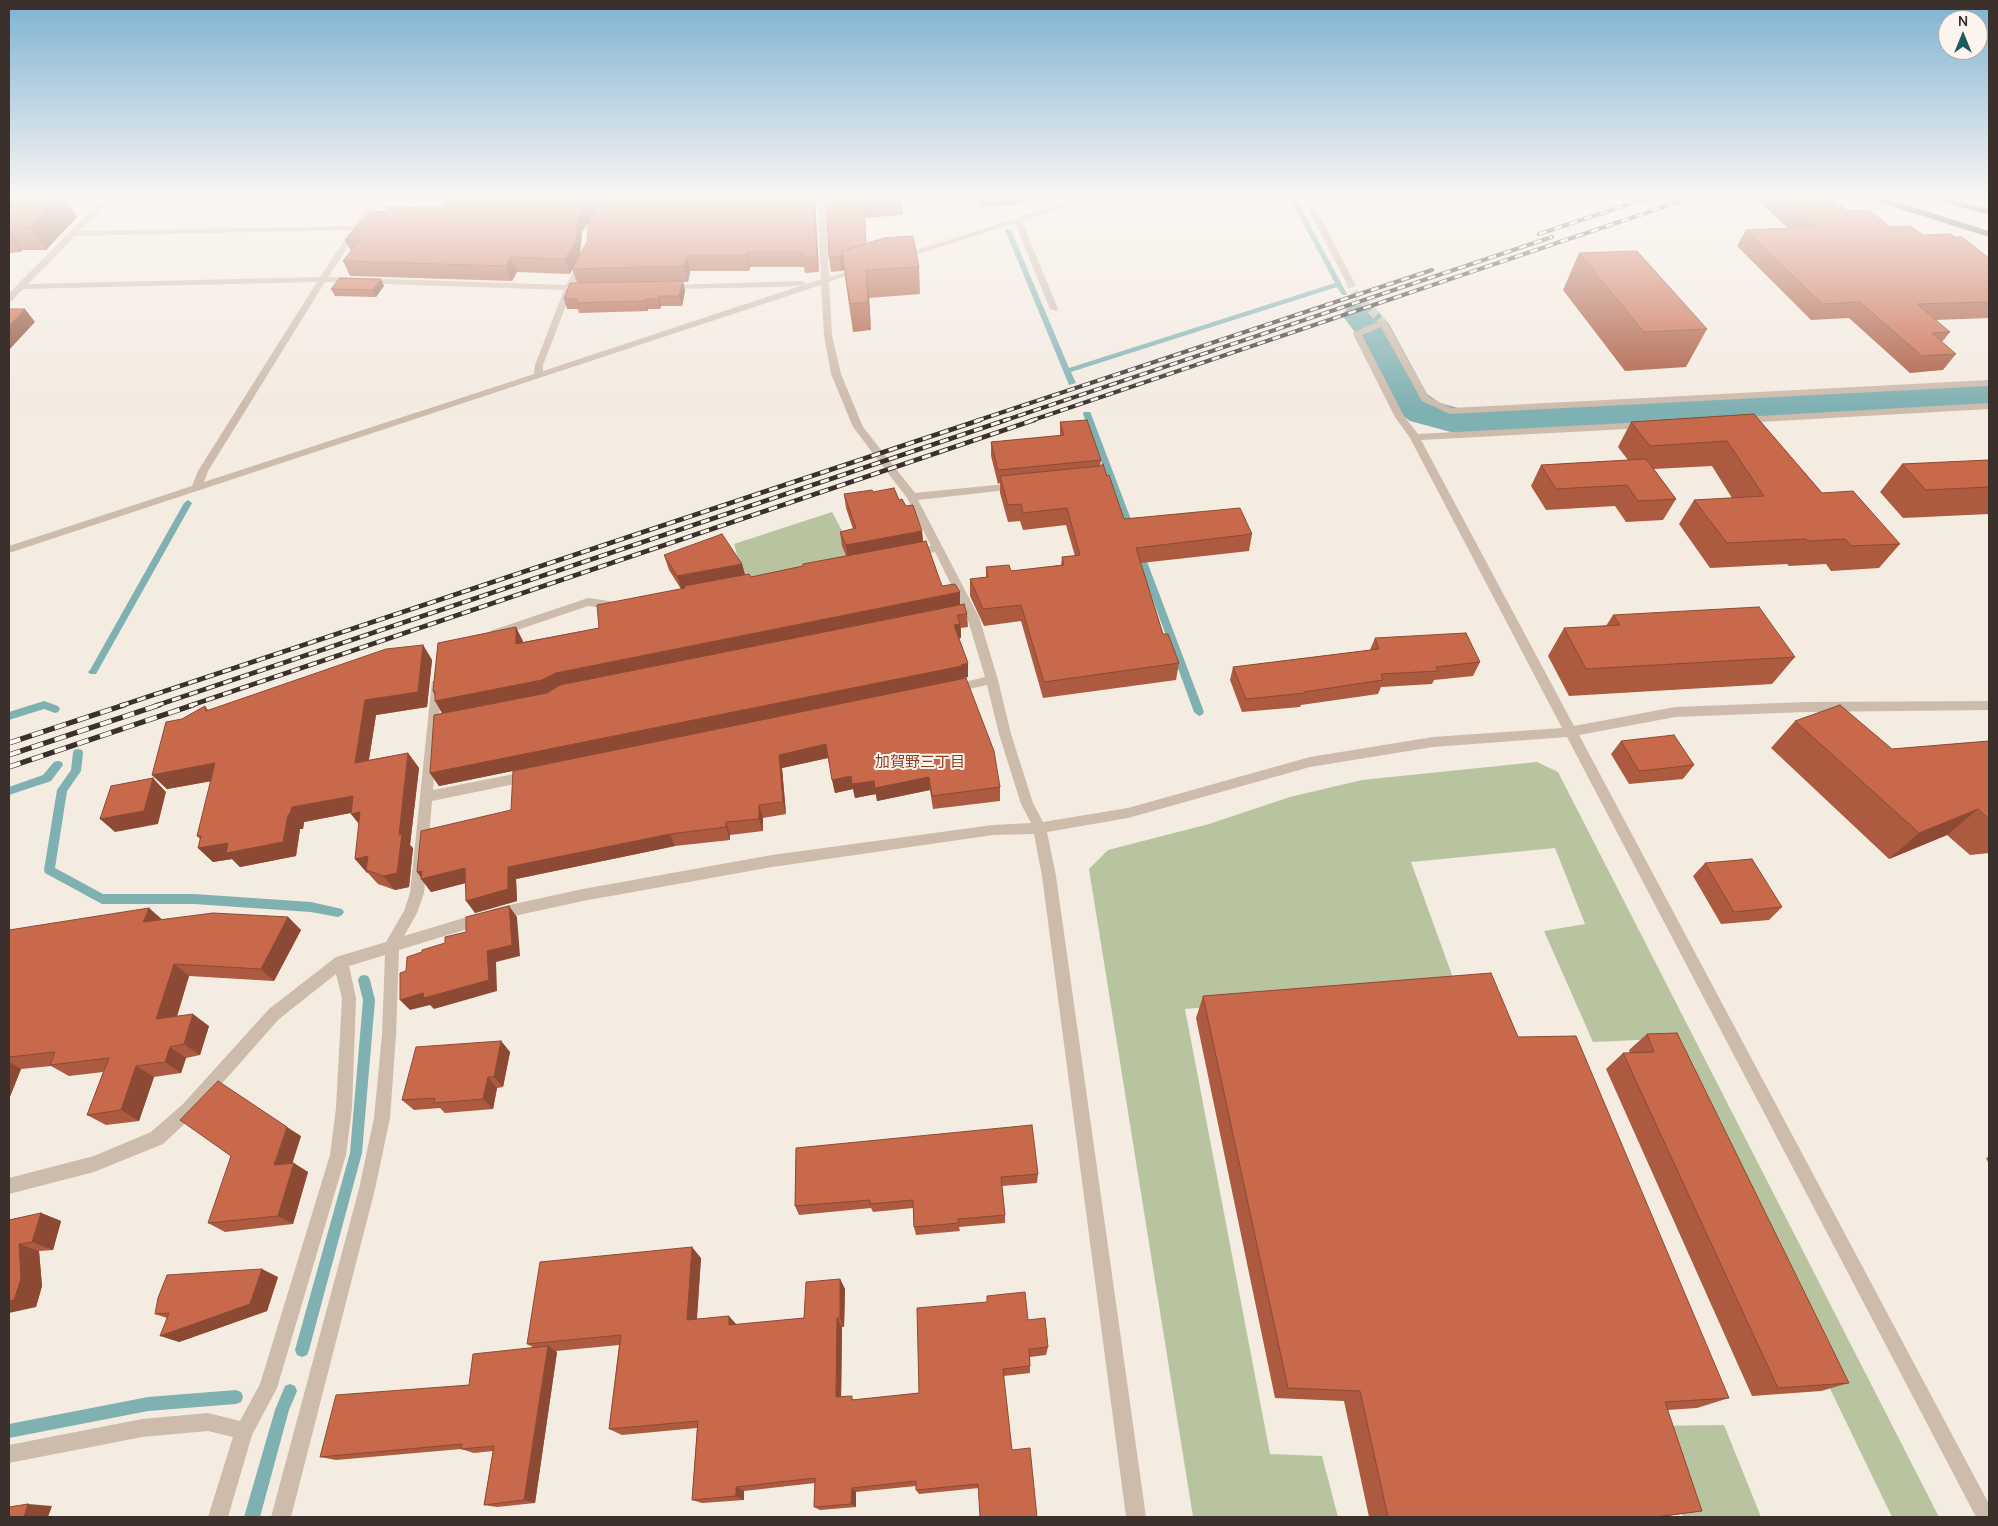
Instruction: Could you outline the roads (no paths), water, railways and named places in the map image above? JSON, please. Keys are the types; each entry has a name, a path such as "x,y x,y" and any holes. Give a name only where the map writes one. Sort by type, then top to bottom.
{"street":[{"path":"9,299 39,268"},
{"path":"196,489 202,471 329,268"},
{"path":"539,376 539,365 568,289 579,268"},
{"path":"824,268 828,335 836,374 858,427 912,497 938,548 992,680 1005,734 1027,804 1040,828 1053,906 1136,1517"},
{"path":"9,550 864,268"},
{"path":"1038,268 1054,309"},
{"path":"1343,268 1349,280"},
{"path":"20,288 322,279 568,289 597,288"},
{"path":"664,287 780,286 824,281"},
{"path":"1986,1517 1415,437 1400,417 1357,334 1384,323 1425,399 1450,411 1989,383"},
{"path":"1731,420 1989,406"},
{"path":"1415,437 1652,425"},
{"path":"912,497 1029,485"},
{"path":"900,555 938,548"},
{"path":"476,640 588,602 622,607 632,605"},
{"path":"281,1517 367,1189 382,1118 389,1034 392,945 410,914 417,893 426,797 437,723 438,670"},
{"path":"943,690 992,680"},
{"path":"9,1186 94,1164 157,1138 189,1109 274,1014 341,962 392,945 500,914 583,895 772,861 983,831 1040,828 1128,813 1310,762 1433,742 1570,732 1674,712 1806,707 1989,706"},
{"path":"426,797 543,773"},
{"path":"218,1517 244,1431 268,1388 338,1155 344,1108 349,998 341,962"},
{"path":"9,1454 142,1428 208,1422 244,1431"}],"waterway":[{"path":"1024,268 1072,383"},
{"path":"1330,268 1344,294"},
{"path":"1067,371 1338,284"},
{"path":"1361,315 1375,332 1410,401 1425,412 1462,422 1989,394"},
{"path":"1087,414 1131,530"},
{"path":"93,672 188,503"},
{"path":"1139,551 1199,712"},
{"path":"9,716 44,705 55,709"},
{"path":"78,753 76,771 62,790 49,870 102,899 194,899 311,907 338,912"},
{"path":"9,791 47,778 58,765"},
{"path":"302,1350 356,1153 369,1000 364,980"},
{"path":"252,1517 282,1410 290,1391"},
{"path":"9,1431 148,1404 236,1397"}],"tunnel":[{"path":"1349,280 1354,292 1383,323"}],"railway":[{"path":"1003,421 1459,268"},
{"path":"1030,421 1482,268"},
{"path":"976,421 1432,270"},
{"path":"120,706 980,420"},
{"path":"155,706 1006,420"},
{"path":"189,706 1034,420"},
{"path":"9,743 124,705"},
{"path":"9,755 159,705"},
{"path":"9,767 193,705"}],"district":[{"name":"加賀野三丁目","path":"920,763"}]}
